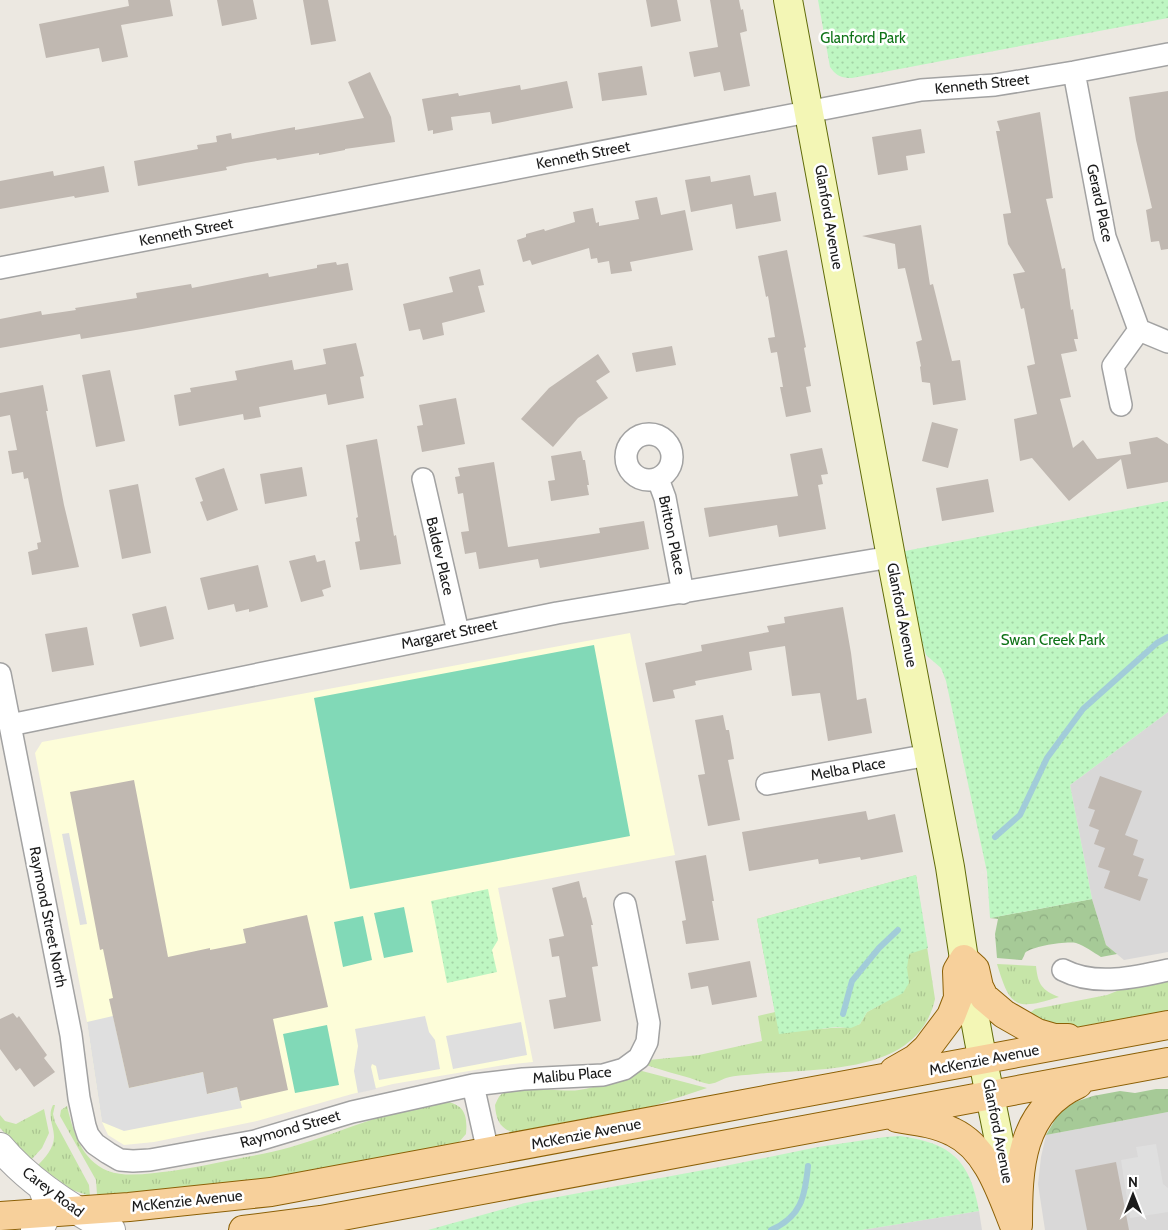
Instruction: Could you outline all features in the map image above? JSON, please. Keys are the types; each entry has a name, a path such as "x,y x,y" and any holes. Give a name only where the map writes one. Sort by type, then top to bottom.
{"main road":[{"name":"Glanford Avenue","path":"788,0 950,867 964,960 1017,1230"},
{"path":"876,1080 915,1059 936,1037 956,1007 958,998 957,971 964,960 975,968 979,987 984,997 1004,1014 1022,1025 1037,1033 1054,1038 1100,1038"},
{"name":"McKenzie Avenue","path":"0,1216 41,1222 76,1211 271,1192 1168,1025"},
{"path":"243,1230 331,1218 1168,1062"},
{"path":"1017,1230 1018,1192 1022,1157 1037,1118 1050,1101 1060,1093 1098,1075"},
{"path":"876,1116 927,1122 954,1132 975,1148 995,1180 1017,1230"}],"street":[{"name":"Kenneth Street","path":"0,268 921,90 995,85 1168,54"},
{"name":"Gerard Place","path":"1074,72 1105,237 1139,330"},
{"path":"1121,405 1114,366 1139,330 1168,342"},
{"name":"Baldev Place","path":"423,479 458,632"},
{"name":"Britton Place","path":"658,479 666,498 683,592"},
{"name":"Margaret Street","path":"10,726 557,613 891,557"},
{"name":"Raymond Street North","path":"0,674 71,1035 82,1113 88,1135 95,1144 108,1153"},
{"name":"Melba Place","path":"767,784 929,755"},
{"name":"Malibu Place","path":"473,1085 523,1079 603,1075 624,1069 639,1058 646,1042 649,1024 625,904"},
{"path":"1063,970 1074,976 1105,979 1124,979 1168,970"},
{"path":"473,1085 488,1152"},
{"name":"Raymond Street","path":"108,1153 120,1160 150,1160 255,1141 352,1112 473,1085"},
{"name":"Carey Road","path":"0,1147 40,1184 76,1211 111,1230"},
{"path":"40,1184 46,1195 41,1222"}],"shaded area":[{"path":"630,633 675,855 498,888 533,1062 504,1065 393,1084 257,1121 154,1142 124,1145 108,1135 102,1122 87,1022 35,753 42,742"},
{"path":"1168,712 1168,952 1124,960 1106,945 1092,899 1070,785"},
{"path":"69,833 87,924 80,925 62,834"},
{"path":"113,1016 129,1088 203,1072 208,1094 237,1087 242,1108 124,1131 102,1122 87,1022"},
{"path":"425,1016 429,1032 435,1040 440,1069 379,1080 376,1066 372,1064 376,1089 358,1093 354,1071 358,1046 355,1029"},
{"path":"521,1022 527,1055 453,1069 446,1036"},
{"path":"1168,1112 1168,1230 1045,1230 1038,1184 1046,1135"},
{"path":"1156,1144 1163,1184 1168,1188 1168,1212 1130,1218 1121,1160 1138,1157 1136,1147"},
{"path":"979,1211 982,1230 862,1230"}],"green space":[{"name":"Glanford Park","path":"818,0 1168,0 1168,18 848,78 837,74 830,67"},
{"name":"Swan Creek Park","path":"1168,501 1168,712 1070,785 1092,899 990,918 987,872 946,681 941,668 926,655 919,631 905,551"},
{"path":"594,645 630,836 350,889 314,698"},
{"path":"916,875 935,999 925,1024 908,1042 887,1055 862,1063 835,1068 738,1076 709,1084 646,1065 649,1060 699,1055 762,1041 758,1016 775,1012 757,919","holes":["882,1004 867,1012 860,1024 855,1026 821,1029"]},
{"path":"916,875 928,948 909,954 907,968 909,983 903,993 867,1012 860,1024 851,1028 836,1027 779,1034 757,919"},
{"path":"488,889 498,940 492,950 497,972 447,983 431,901"},
{"path":"1092,899 1106,945 1117,954 1101,957 1079,944 1065,943 1029,950 1025,953 1022,960 997,958 995,934 998,919 990,918"},
{"path":"404,907 413,952 384,958 374,913"},
{"path":"363,916 372,960 343,967 334,922"},
{"path":"997,964 1036,966 1038,978 1042,986 1059,997 1033,1004 1016,1002 1006,989"},
{"path":"1168,978 1168,1012 1077,1027 1062,1027 1028,1018 1035,1009 1107,995 1127,987"},
{"path":"327,1025 339,1085 295,1093 283,1034"},
{"path":"633,1071 642,1071 707,1088 632,1113 515,1133 502,1126 496,1115 495,1105 500,1095 509,1090 528,1088 571,1091 586,1089"},
{"path":"1168,1089 1168,1112 1046,1135 1059,1113 1075,1102 1093,1096 1120,1091 1135,1093"},
{"path":"440,1101 454,1104 465,1114 466,1134 459,1142 449,1147 230,1184 141,1193 97,1195 96,1180 60,1116 61,1110 67,1106 75,1135 91,1160 99,1166 115,1173 140,1174 187,1169 276,1151 312,1141 382,1116"},
{"path":"53,1105 55,1105 53,1114 55,1122 89,1185 90,1196 72,1190 38,1165 49,1152 54,1141 51,1117"},
{"path":"44,1109 49,1133 42,1148 31,1160 0,1128 0,1115 5,1121 16,1124"},
{"path":"900,1136 933,1144 945,1149 955,1157 970,1179 979,1211 862,1230 428,1230 525,1203 818,1147"}],"building":[{"path":"128,0 170,0 173,16 121,25 128,57 102,62 99,48 46,58 39,24 129,6"},
{"path":"217,0 253,0 257,19 222,26"},
{"path":"303,0 328,0 336,41 311,45"},
{"path":"646,0 677,0 681,21 651,27"},
{"path":"710,0 739,0 741,10 743,9 747,31 740,33 750,86 724,91 720,72 694,77 689,52 718,47"},
{"path":"642,66 647,95 602,101 598,73"},
{"path":"370,72 391,117 395,142 345,149 319,155 319,153 245,163 226,167 227,170 138,186 134,161 198,149 197,145 217,142 216,136 231,133 232,139 295,127 295,130 364,118 348,82"},
{"path":"567,81 573,108 492,124 490,112 451,117 453,130 433,134 433,130 428,131 422,99 458,93 459,96 520,85 521,90"},
{"path":"1168,91 1168,249 1161,250 1159,241 1151,242 1146,210 1152,208 1136,140 1129,97"},
{"path":"1040,112 1053,198 1046,199 1062,269 1065,268 1071,310 1073,309 1078,339 1074,339 1077,351 1061,354 1071,397 1060,399 1073,448 1083,440 1097,459 1131,454 1129,442 1157,437 1168,444 1168,482 1127,489 1121,459 1069,501 1032,458 1020,461 1014,419 1037,414 1027,366 1035,364 1024,308 1021,309 1013,274 1025,272 1008,244 1003,214 1011,213 996,131 1000,131 997,121"},
{"path":"921,129 925,153 906,156 908,170 878,175 872,137"},
{"path":"104,166 109,192 0,209 0,181 53,171 54,176"},
{"path":"750,175 754,196 776,192 781,221 736,229 732,204 691,212 685,180 710,176 711,182"},
{"path":"657,197 661,215 685,210 693,250 630,262 632,271 611,274 609,261 598,263 597,258 591,259 589,248 532,265 530,260 523,262 517,240 526,237 526,234 544,229 545,231 575,222 573,212 593,208 596,223 599,222 599,226 639,219 635,201"},
{"path":"921,225 930,285 933,284 952,361 960,360 966,400 933,405 930,383 922,382 916,342 922,340 905,268 898,269 895,244 862,236"},
{"path":"787,250 806,347 804,348 811,386 806,387 811,412 786,417 780,387 783,387 777,352 771,353 768,338 775,337 768,296 766,297 758,256"},
{"path":"336,262 337,265 348,263 353,290 142,329 81,339 80,334 0,348 0,319 41,311 42,315 76,310 75,308 137,298 136,293 191,284 192,288 268,273 269,277 317,268 317,265"},
{"path":"480,269 484,285 478,286 485,312 442,323 444,335 423,340 420,329 409,331 403,304 453,292 449,277"},
{"path":"356,343 364,376 360,377 364,398 328,405 326,394 259,407 261,417 244,420 243,414 179,426 174,395 191,392 190,388 237,380 235,371 292,360 294,370 326,364 323,349"},
{"path":"672,346 676,365 636,372 632,353"},
{"path":"598,354 610,372 596,381 608,398 578,418 553,447 521,419 549,388"},
{"path":"110,370 125,441 96,447 82,375"},
{"path":"43,385 48,411 46,411 64,505 79,567 32,575 28,552 38,549 37,543 41,542 28,478 24,479 23,472 12,474 8,451 17,450 10,415 0,417 0,393"},
{"path":"456,398 465,444 422,452 417,426 423,425 419,405"},
{"path":"932,422 958,429 948,468 922,461"},
{"path":"377,439 394,536 396,535 401,564 360,570 355,542 360,541 356,518 358,517 346,445"},
{"path":"822,448 828,474 821,475 823,484 818,485 826,529 779,537 777,525 709,537 704,508 798,496 790,454"},
{"path":"581,451 583,460 585,460 589,495 551,501 548,481 555,480 551,456"},
{"path":"494,462 508,547 600,533 599,528 644,521 649,549 540,568 538,559 479,569 476,552 465,554 461,532 469,531 463,493 458,494 455,477 460,476 458,468"},
{"path":"302,467 307,496 265,504 260,474"},
{"path":"224,468 238,510 207,521 200,502 203,501 195,478"},
{"path":"988,479 994,512 942,521 936,488"},
{"path":"138,484 151,553 122,559 109,490"},
{"path":"315,555 317,562 325,560 331,587 322,590 324,596 301,602 289,561"},
{"path":"258,565 268,607 249,612 249,609 236,612 234,604 208,610 200,578"},
{"path":"166,606 174,639 140,647 132,614"},
{"path":"843,607 857,700 866,698 872,733 828,741 820,693 792,696 785,646 749,652 752,670 695,681 696,685 673,690 675,698 653,702 645,663 702,651 701,645 769,632 767,626 785,623 784,617"},
{"path":"87,627 94,665 52,672 45,634"},
{"path":"723,715 726,730 729,730 734,759 728,760 740,820 708,826 698,775 705,774 695,720"},
{"path":"1100,776 1142,791 1125,835 1138,840 1133,855 1144,859 1138,876 1148,879 1140,901 1104,888 1110,871 1098,867 1105,848 1094,844 1099,830 1089,826 1095,810 1088,808"},
{"path":"134,780 168,957 246,943 243,929 307,915 328,1007 273,1019 288,1090 240,1101 237,1087 207,1094 203,1072 129,1088 109,999 113,998 103,949 100,950 70,792"},
{"path":"866,811 868,820 895,814 903,852 861,860 860,857 819,864 818,859 749,871 742,832"},
{"path":"706,855 719,940 686,944 682,921 686,920 675,861"},
{"path":"579,881 583,898 586,897 593,925 591,925 598,966 592,967 601,1021 554,1029 549,1000 566,997 559,956 552,957 549,939 564,936 552,888"},
{"path":"750,961 757,997 712,1005 708,986 691,989 688,973"},
{"path":"13,1013 17,1018 19,1016 47,1055 44,1058 55,1072 34,1087 20,1068 16,1071 0,1049 0,1019"},
{"path":"1116,1162 1129,1230 1087,1230 1075,1170"}],"waterway":[{"path":"995,837 1020,815 1047,758 1083,709 1157,643 1168,637"},
{"path":"843,1014 852,981 879,948 898,930"},
{"path":"771,1230 789,1219 800,1205 808,1166"}]}
